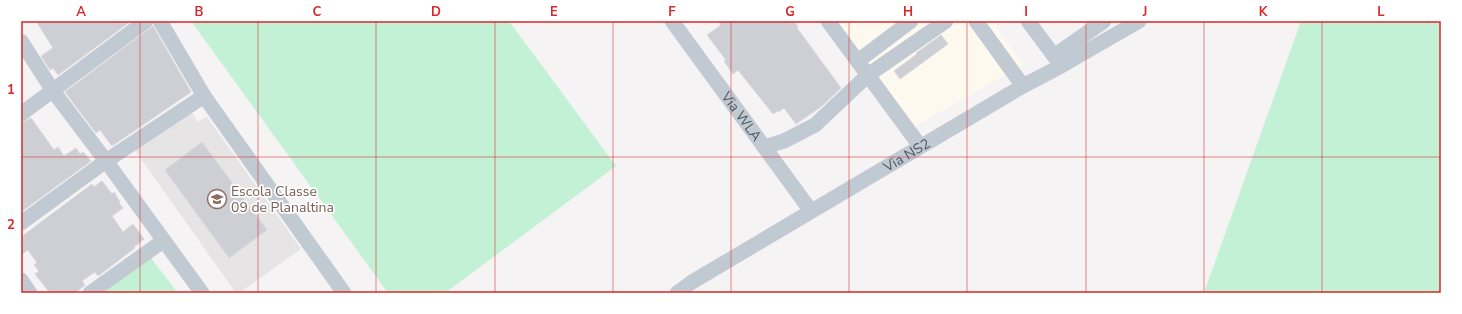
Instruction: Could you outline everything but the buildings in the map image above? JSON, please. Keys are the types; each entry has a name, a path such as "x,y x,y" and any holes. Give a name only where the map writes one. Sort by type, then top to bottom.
{"street":[{"path":"21,114 146,21"},
{"path":"160,21 204,96 344,293"},
{"name":"Via WLA","path":"672,21 811,211"},
{"path":"828,21 920,146"},
{"path":"858,61 911,21"},
{"path":"764,147 784,141 814,125 868,75 946,21"},
{"path":"976,21 1023,86"},
{"path":"1028,21 1058,61 1104,21"},
{"name":"Via NS2","path":"677,293 693,287 811,211 1023,86 1058,61 1139,21"},
{"path":"21,41 53,91 202,293"},
{"path":"21,223 106,161 204,96"},
{"path":"90,293 164,241"},
{"path":"21,280 30,293"}],"shaded area":[{"path":"819,21 992,21 1024,65 901,134"},
{"name":"Escola Classe 09 de Planaltina","path":"190,110 198,122 207,117 301,249 239,293 236,293 134,149"}],"green space":[{"path":"191,21 509,21 616,166 445,293 388,293"},
{"path":"1301,21 1441,21 1441,293 1204,293"},
{"path":"151,258 177,292 103,293"}],"place":[{"name":"Escola Classe 09 de Planaltina","path":"217,199"}]}
